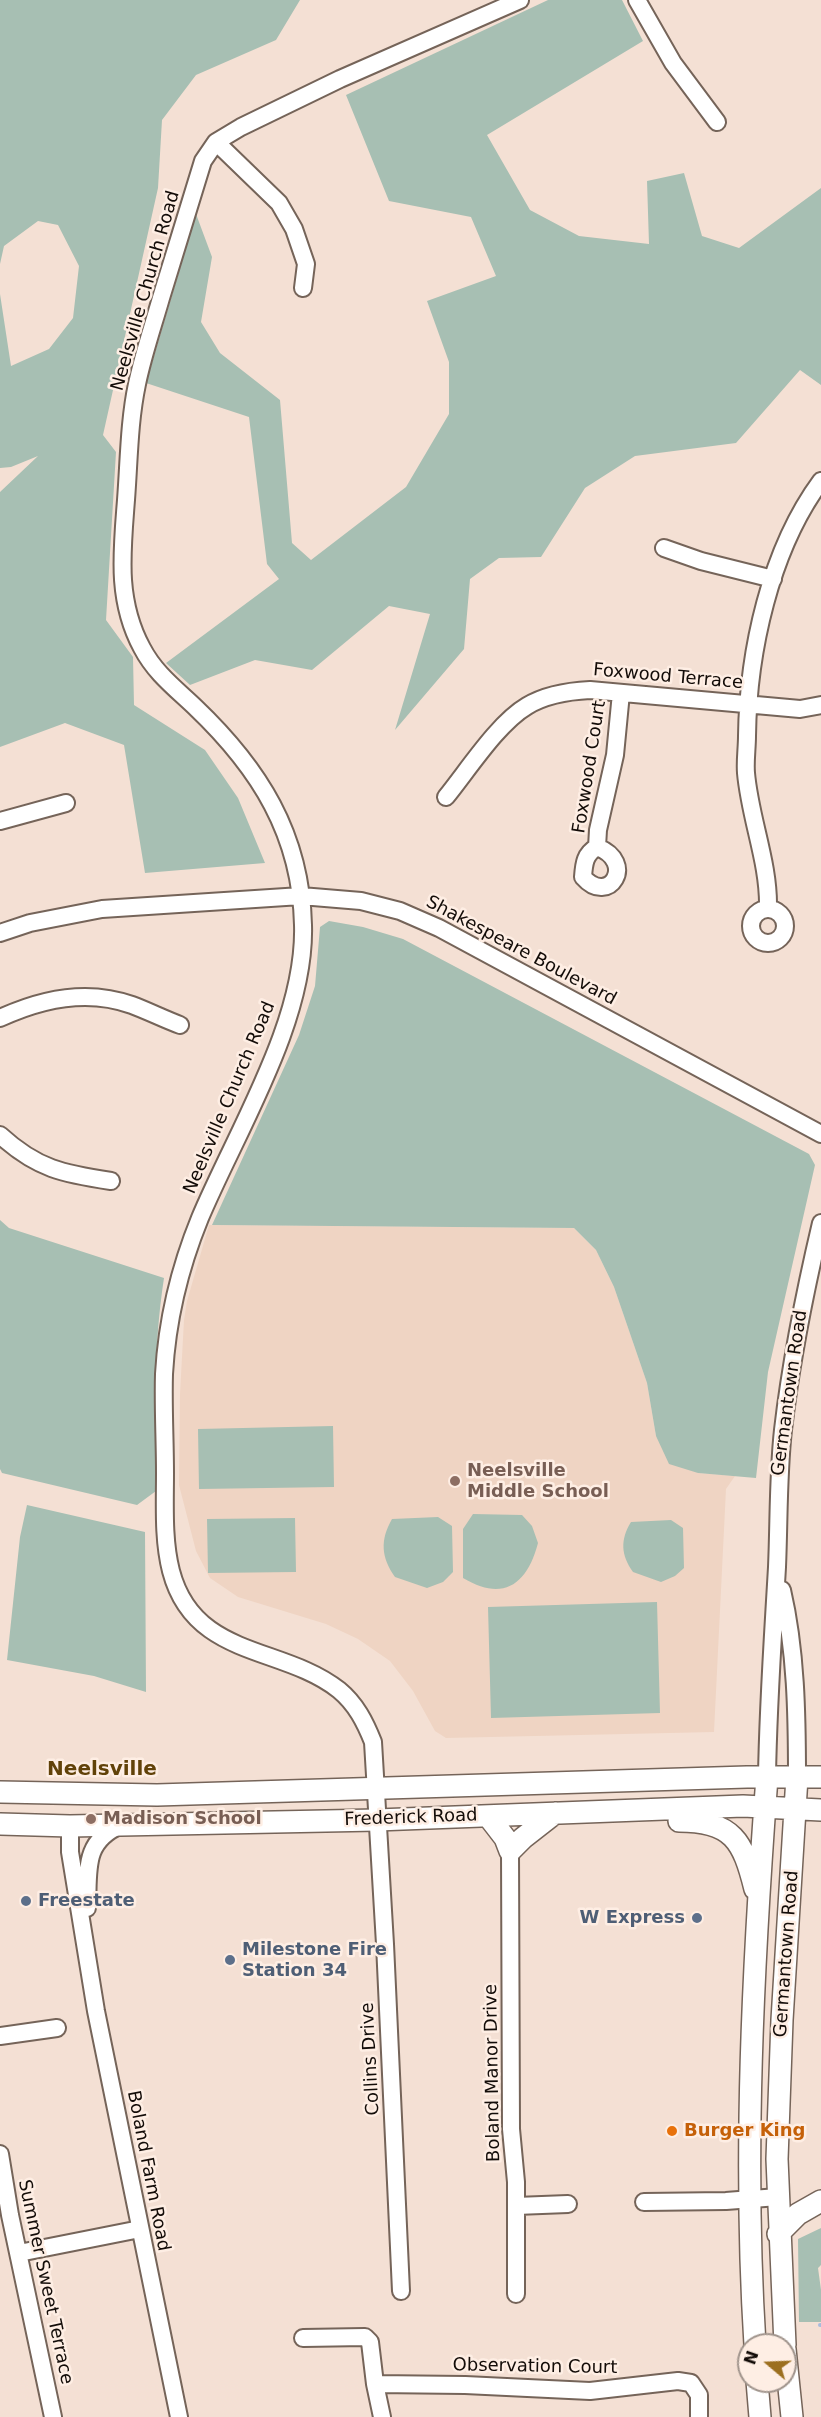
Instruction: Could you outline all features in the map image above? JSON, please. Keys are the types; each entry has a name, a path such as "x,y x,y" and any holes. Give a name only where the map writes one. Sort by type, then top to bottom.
{"main road":[{"name":"Germantown Road","path":"755,2333 750,2199 751,2079 767,1777"},
{"name":"Germantown Road","path":"784,2333 778,2234 777,2159 782,2020 797,1777"},
{"name":"Frederick Road","path":"0,1792 157,1795 821,1777"},
{"path":"70,1826 80,1815 93,1809 141,1802 157,1795"},
{"name":"Frederick Road","path":"0,1824 70,1826 377,1820 633,1809 765,1807 821,1810"},
{"path":"633,1809 665,1821 703,1821 724,1830 742,1848 759,1907"},
{"path":"488,1816 506,1838 510,1851 555,1813"},
{"path":"778,2197 821,2200"},
{"path":"778,2234 798,2214 821,2200"},
{"path":"758,2393 760,2417"},
{"name":"Germantown Road","path":"790,2393 792,2417"}],"street":[{"path":"303,288 306,264 294,229 279,203 216,142 241,127 332,83 520,0"},
{"path":"637,0 673,63 717,122"},
{"name":"Neelsville Church Road","path":"216,142 204,161 137,383 131,425 121,577 129,618 151,663 159,674 233,746 272,801 283,824 294,858 301,896 302,958 290,1010 256,1095 199,1220 185,1261 171,1318 164,1375 168,1556 178,1591 202,1623 233,1644 308,1672 340,1691 353,1704 364,1721 372,1742 376,1789"},
{"path":"768,908 768,885 746,773 747,703 756,639 773,579 791,533 821,481"},
{"path":"664,548 700,561 773,579"},
{"name":"Foxwood Terrace","path":"446,796 505,723 528,705 571,691 590,690 800,709 821,705"},
{"name":"Foxwood Court","path":"597,847 598,830 615,755 621,693"},
{"path":"0,821 66,803"},
{"name":"Shakespeare Boulevard","path":"0,933 30,923 102,909 301,896 361,901 400,911 439,928 821,1134"},
{"path":"0,1018 27,1006 64,998 107,999 131,1004 180,1025"},
{"path":"0,1136 17,1151 47,1168 66,1174 111,1181"},
{"name":"Germantown Road","path":"767,1777 777,1565 777,1500 783,1430 801,1307 821,1223"},
{"name":"Germantown Road","path":"777,1565 784,1596 792,1661 797,1735 797,1777"},
{"name":"Collins Drive","path":"376,1789 401,2291"},
{"name":"Boland Farm Road","path":"85,1932 91,1854 100,1837 121,1824"},
{"name":"Boland Farm Road","path":"70,1826 70,1851 85,1932 96,2011 179,2417"},
{"name":"Boland Manor Drive","path":"510,1851 511,2129 516,2206 516,2294"},
{"path":"0,2037 57,2028"},
{"name":"Summer Sweet Terrace","path":"0,2154 53,2417"},
{"path":"644,2202 778,2197"},
{"path":"516,2206 568,2204"},
{"path":"19,2253 140,2229"},
{"path":"303,2338 365,2337 370,2342 382,2417"},
{"name":"Observation Court","path":"375,2384 590,2391 678,2380 691,2383 699,2395 699,2417"}],"shaded area":[{"name":"Neelsville Middle School","path":"209,1225 574,1228 596,1250 614,1287 647,1383 656,1436 698,1473 735,1476 726,1489 714,1732 446,1738 435,1731 413,1691 390,1661 358,1639 326,1624 238,1597 210,1578 196,1551 179,1485 184,1320 187,1301"}],"green space":[{"path":"0,0 300,0 276,40 196,75 162,120 158,188 103,435 116,452 106,620 133,657 134,705 205,750 238,798 265,863 145,873 124,745 65,723 0,747 0,492 38,456 11,467 0,468 0,294 11,366 49,349 73,318 79,266 58,225 38,221 4,246 0,264"},
{"path":"548,0 622,0 643,41 487,135 530,210 579,236 649,244 647,181 684,173 702,236 739,248 821,188 821,385 800,370 736,443 635,456 585,488 541,557 499,558 470,579 464,649 395,730 430,614 389,606 312,670 255,660 190,685 166,663 279,579 267,564 249,417 146,383 196,214 212,257 201,322 220,353 280,400 292,543 311,560 406,487 449,414 449,362 427,301 496,276 471,217 389,201 346,95"},
{"path":"329,921 363,927 403,939 809,1154 815,1165 768,1372 756,1478 698,1473 669,1464 656,1436 647,1383 614,1287 596,1250 574,1228 212,1225 299,1035 315,986 320,927"},
{"path":"0,1220 9,1228 164,1278 156,1358 156,1491 137,1505 2,1473 0,1469"},
{"path":"333,1426 334,1487 199,1489 198,1429"},
{"path":"27,1505 145,1532 146,1692 94,1676 7,1660 20,1537"},
{"path":"473,1514 522,1515 532,1526 538,1543 533,1558 520,1579 511,1585 501,1589 490,1589 463,1578 463,1529"},
{"path":"438,1517 452,1526 453,1572 443,1582 427,1588 395,1577 390,1570 384,1548 385,1534 392,1519"},
{"path":"295,1518 296,1572 208,1573 207,1519"},
{"path":"671,1520 683,1528 684,1568 675,1576 661,1582 633,1572 626,1560 623,1547 631,1522"},
{"path":"657,1602 660,1713 491,1718 488,1607"},
{"path":"821,2228 821,2265 818,2268 821,2322 799,2322 798,2239"}],"place":[{"name":"Neelsville Middle School","path":"455,1481"},
{"name":"Madison School","path":"91,1819"},
{"name":"Freestate","path":"26,1901"},
{"name":"W Express","path":"697,1918"},
{"name":"Milestone Fire Station 34","path":"230,1960"},
{"name":"Burger King","path":"672,2131"}],"district":[{"name":"Neelsville","path":"102,1770"}]}
